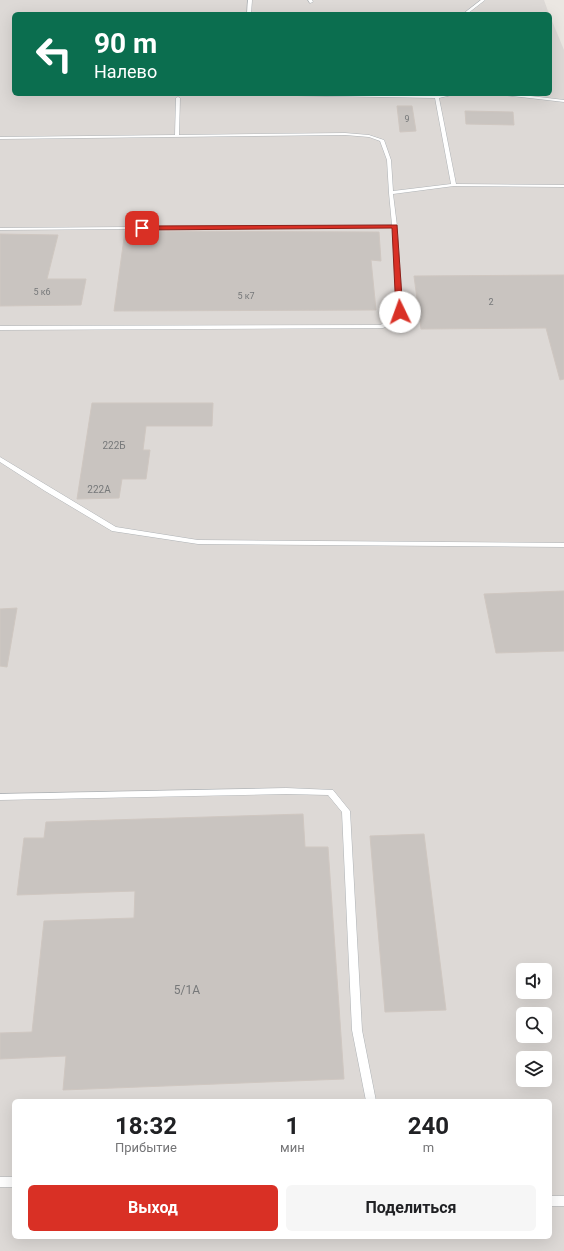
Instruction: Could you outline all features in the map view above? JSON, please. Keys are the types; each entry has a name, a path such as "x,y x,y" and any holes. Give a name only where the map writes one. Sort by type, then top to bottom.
{"lane":[{"path":"249,12 250,0"},
{"path":"468,12 483,0"},
{"path":"381,96 443,96"},
{"path":"520,96 564,101"},
{"path":"437,97 454,185"},
{"path":"177,136 178,98"},
{"path":"0,138 345,134 369,136 382,140 389,160 395,226 400,312 396,320 381,327 0,328"},
{"path":"391,193 454,185 564,186"},
{"path":"0,229 395,226"},
{"path":"0,458 47,489 114,529 198,542 564,545"},
{"path":"0,797 286,791 330,792 346,811 357,1030 371,1099"},
{"path":"0,1182 12,1182"},
{"path":"552,1201 564,1201"}],"shaded area":[{"path":"0,0 544,0 548,12 12,12 12,96 552,96 552,21 564,50 564,1251 0,1251"}],"building":[{"path":"397,106 412,106 416,131 400,132"},
{"path":"465,111 513,112 514,125 466,124"},
{"path":"125,231 379,232 381,261 371,260 376,310 114,311"},
{"path":"0,234 58,235 47,279 86,279 81,305 0,306"},
{"path":"564,275 564,379 560,380 546,328 421,329 414,276"},
{"path":"92,403 213,403 212,426 146,426 143,450 150,450 146,479 122,479 119,498 77,499"},
{"path":"564,591 564,651 496,653 484,594"},
{"path":"17,608 7,667 0,666 0,609"},
{"path":"303,814 305,847 328,847 344,1079 63,1090 66,1056 0,1059 0,1033 32,1032 44,921 134,918 135,891 17,895 24,838 44,838 46,822"},
{"path":"424,834 446,1010 385,1012 370,836"}],"route":[{"path":"142,228 395,226 400,312"}]}
